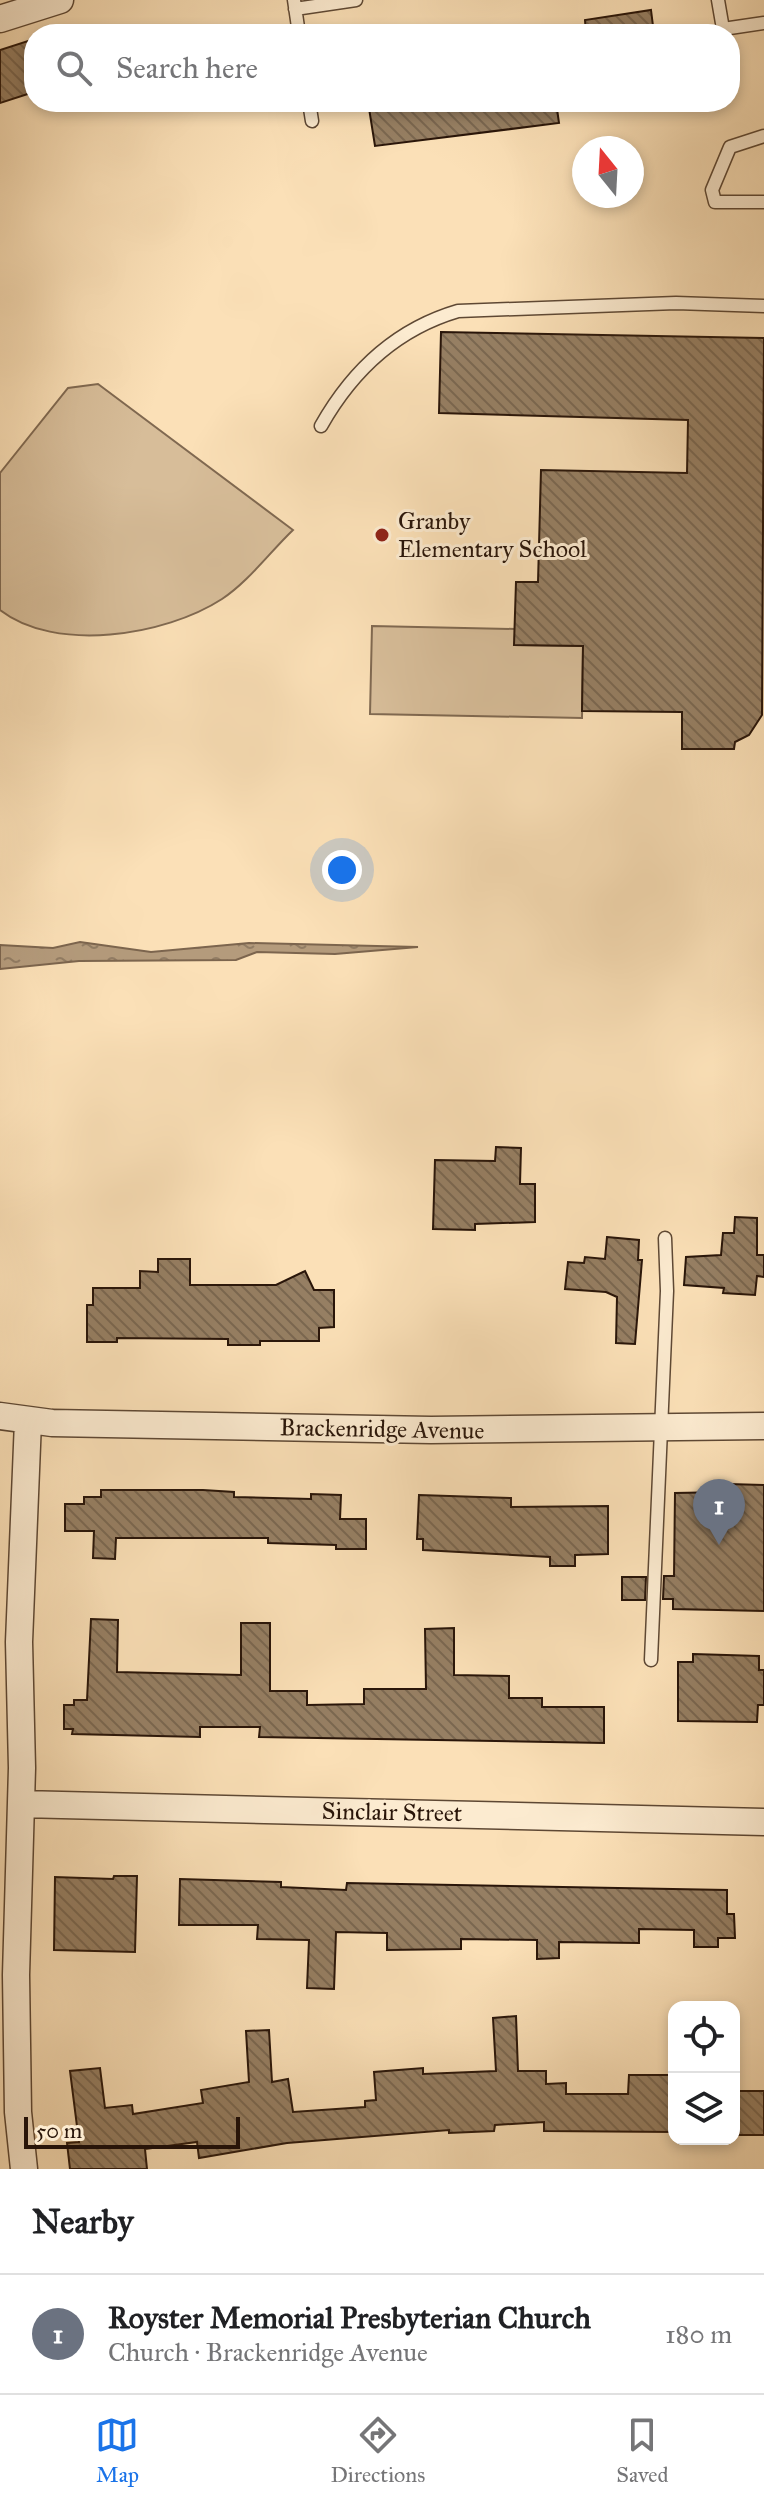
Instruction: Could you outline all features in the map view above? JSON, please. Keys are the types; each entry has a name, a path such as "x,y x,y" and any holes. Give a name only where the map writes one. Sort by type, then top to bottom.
{"street":[{"path":"0,19 60,0"},
{"name":"Brackenridge Avenue","path":"0,1416 28,1421 431,1430 764,1426"},
{"path":"24,2169 18,2112 16,1975 21,1804 19,1642 28,1421"},
{"name":"Sinclair Street","path":"21,1804 764,1822"}],"lane":[{"path":"297,24 294,4 356,0"},
{"path":"718,0 722,24"},
{"path":"740,27 764,23"},
{"path":"311,112 312,121"},
{"path":"764,136 730,147 712,190 715,202 764,202"},
{"path":"321,426 336,400 360,370 388,346 432,319 458,311 676,303 764,306"},
{"path":"651,1660 667,1291 665,1238"}],"shaded area":[{"path":"98,384 293,530 241,584 198,612 141,630 79,635 50,632 23,623 0,610 0,473 68,388"},
{"path":"372,626 515,629 515,645 583,646 582,718 370,714"}],"water":[{"path":"80,942 151,952 249,943 418,947 335,954 257,952 236,960 79,961 0,969 0,945 53,948"}],"building":[{"path":"651,10 653,24 585,24 585,20"},
{"path":"24,42 24,95 0,103 0,50"},
{"path":"370,112 557,112 559,123 375,146"},
{"name":"Granby Elementary School","path":"441,332 764,338 762,715 749,735 735,742 734,749 682,749 682,712 582,711 583,646 514,645 516,582 538,582 541,470 687,473 688,420 439,413"},
{"path":"496,1147 521,1148 520,1184 535,1184 535,1222 475,1224 475,1230 433,1229 435,1160 495,1161"},
{"path":"735,1217 757,1218 757,1255 764,1255 764,1277 757,1276 755,1295 723,1293 724,1288 684,1285 686,1257 721,1255 723,1233 734,1233"},
{"path":"607,1237 639,1240 638,1260 642,1260 635,1344 616,1343 617,1297 606,1292 565,1289 568,1262 584,1263 585,1257 605,1259"},
{"path":"158,1259 190,1259 190,1285 276,1285 305,1271 314,1290 334,1290 334,1327 319,1328 319,1341 260,1341 260,1345 228,1345 228,1339 117,1338 117,1342 87,1342 87,1305 93,1305 93,1288 140,1288 140,1271 158,1272"},
{"path":"728,1484 764,1485 764,1611 673,1609 673,1599 663,1599 664,1576 674,1576 675,1493 728,1492"},
{"path":"101,1490 203,1490 234,1492 234,1497 311,1499 311,1494 341,1495 340,1519 366,1519 366,1549 268,1543 268,1538 116,1538 115,1559 93,1558 94,1531 65,1531 65,1504 84,1504 84,1497 101,1497"},
{"path":"419,1495 511,1498 511,1507 608,1506 608,1554 575,1555 575,1566 550,1566 550,1557 423,1550 423,1539 417,1539"},
{"path":"622,1577 646,1577 645,1600 622,1600"},
{"path":"91,1619 118,1620 117,1672 241,1675 241,1623 270,1623 270,1691 307,1691 307,1705 364,1704 364,1689 426,1689 425,1629 454,1628 454,1675 509,1676 509,1698 542,1698 542,1707 604,1707 604,1743 259,1737 260,1727 200,1727 200,1737 72,1734 73,1729 64,1729 64,1705 74,1705 74,1700 87,1700"},
{"path":"693,1654 759,1656 759,1670 764,1670 764,1705 758,1705 757,1722 678,1721 678,1662 693,1662"},
{"path":"114,1876 137,1876 135,1952 54,1950 55,1877 113,1879"},
{"path":"180,1879 281,1882 281,1887 346,1890 347,1883 727,1890 727,1914 734,1914 735,1938 718,1938 718,1947 694,1947 694,1930 639,1929 639,1943 559,1942 559,1958 537,1959 537,1940 461,1939 461,1949 387,1950 387,1933 336,1932 334,1989 307,1988 309,1940 257,1939 258,1925 179,1925"},
{"path":"516,2016 518,2071 546,2071 546,2084 566,2083 566,2094 628,2094 629,2075 668,2075 668,2132 544,2131 544,2122 495,2125 494,2131 449,2133 449,2130 287,2143 199,2158 197,2142 145,2149 147,2169 70,2169 67,2143 79,2142 70,2071 100,2068 105,2108 132,2105 133,2114 203,2103 201,2090 249,2082 246,2031 269,2030 272,2082 288,2079 293,2112 365,2107 365,2101 376,2100 374,2072 423,2068 423,2074 496,2071 493,2018"},
{"path":"740,2091 764,2091 764,2135 740,2135"}],"place":[{"name":"Granby Elementary School","path":"382,535"},
{"name":"Royster Memorial Presbyterian Church","path":"719,1545"}]}
